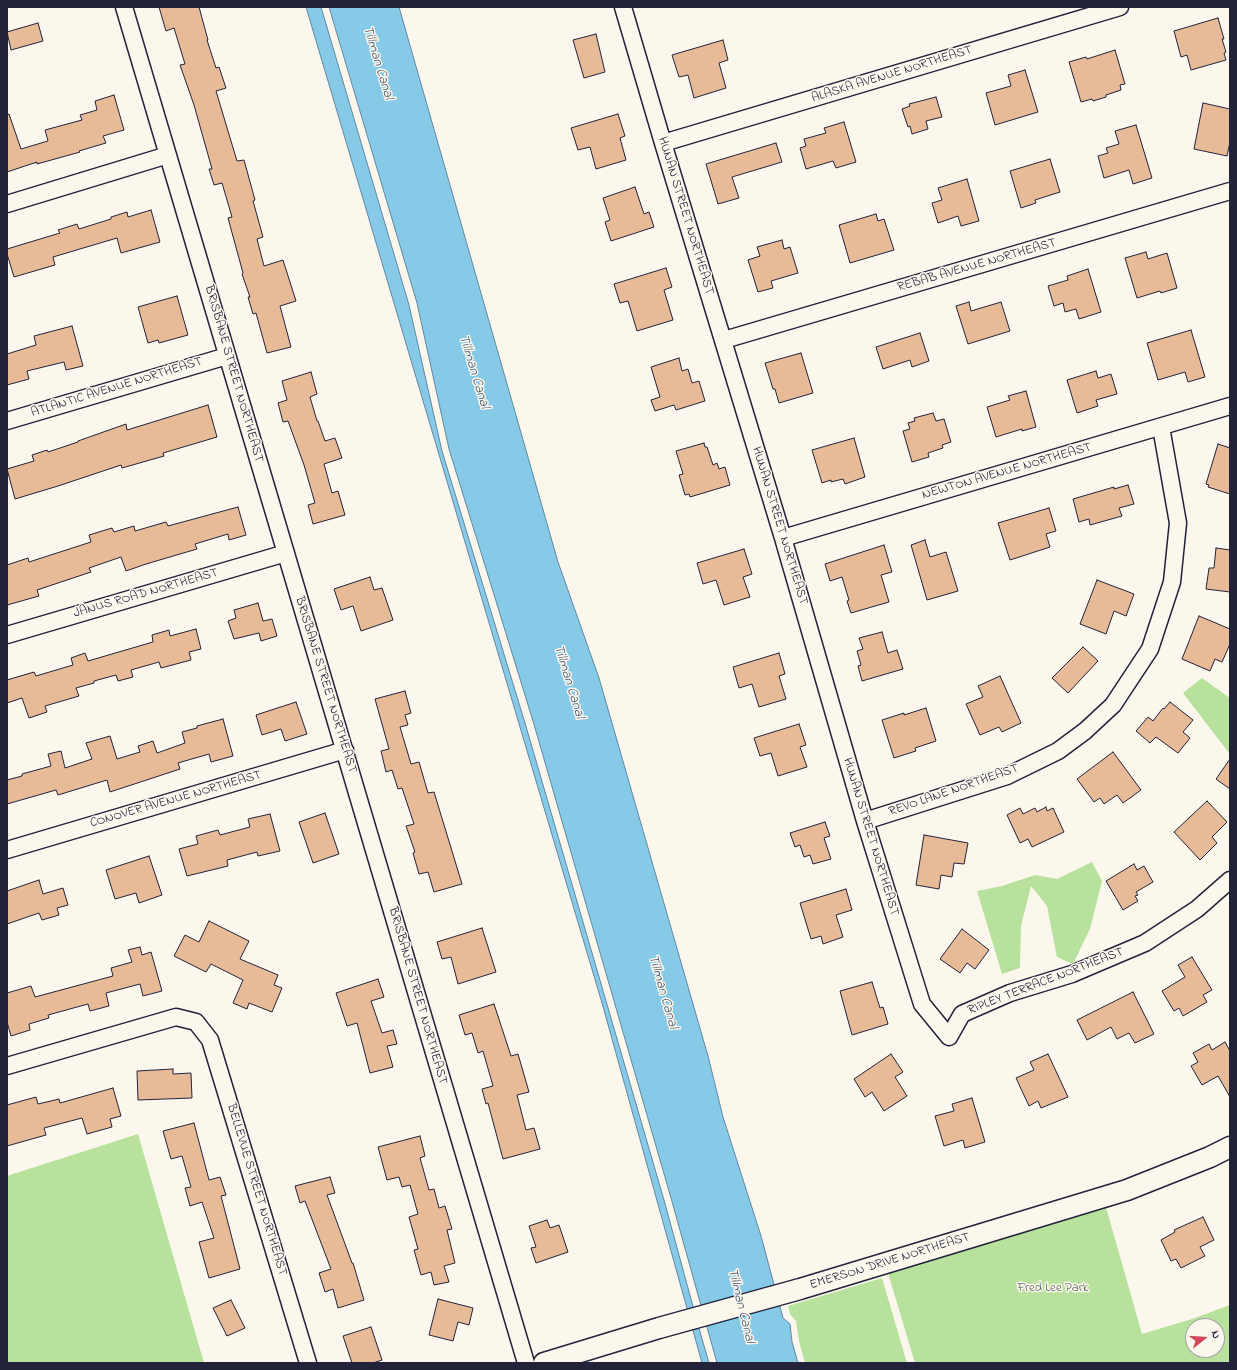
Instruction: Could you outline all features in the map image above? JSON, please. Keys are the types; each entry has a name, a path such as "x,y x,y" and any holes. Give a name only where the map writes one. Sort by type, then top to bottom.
{"street":[{"name":"BRISBANE STREET NORTHEAST","path":"124,7 526,1363"},
{"name":"HUNAN STREET NORTHEAST","path":"623,7 663,144 724,340 783,538 865,821 922,1004 949,1037"},
{"name":"ALASKA AVENUE NORTHEAST","path":"663,144 1120,7"},
{"path":"7,204 168,156"},
{"name":"REBAB AVENUE NORTHEAST","path":"724,340 1230,191"},
{"name":"ATLANTIC AVENUE NORTHEAST","path":"7,421 227,356"},
{"name":"NEWTON AVENUE NORTHEAST","path":"783,538 1230,406"},
{"name":"REVO LANE NORTHEAST","path":"865,821 1007,776 1058,751 1085,731 1113,705 1150,649 1172,582 1178,523 1161,426"},
{"name":"JANUS ROAD NORTHEAST","path":"7,636 286,553"},
{"name":"CONOVER AVENUE NORTHEAST","path":"7,850 345,750"},
{"name":"RIPLEY TERRACE NORTHEAST","path":"949,1037 962,1014 1010,993 1072,974 1145,943 1197,909 1230,880"},
{"name":"BELLEVUE STREET NORTHEAST","path":"7,1066 176,1017 196,1022 210,1040 308,1363"},
{"name":"EMERSON DRIVE NORTHEAST","path":"544,1363 659,1328 800,1289 1127,1190 1210,1157 1230,1147"}],"green space":[{"path":"1202,678 1230,698 1229,753 1183,693"},
{"path":"1092,862 1102,881 1090,929 1073,964 1057,957 1047,906 1031,886 1021,926 1020,968 1002,974 977,891 1002,886 1035,875 1057,879"},
{"path":"138,1134 204,1363 7,1363 7,1176"},
{"name":"Fred Lee Park","path":"1104,1200 1142,1334 1185,1321 1185,1358 1225,1358 1225,1318 1195,1318 1230,1305 1230,1363 915,1363 885,1263"},
{"path":"882,1278 907,1363 805,1363 799,1341 796,1321 790,1314 788,1306"}],"water":[{"path":"306,7 321,7 409,305 442,451 525,723 664,1200 694,1310 688,1312 602,1003"},
{"name":"Tillman Canal","path":"329,7 399,7 558,562 599,678 708,1056 723,1117 761,1236 783,1318 790,1324 792,1342 798,1363 717,1363 671,1198 533,721 449,449 417,303"},
{"path":"698,1325 709,1363 702,1363 692,1327"}],"building":[{"path":"159,7 199,7 216,68 219,67 226,88 216,91 237,161 244,160 255,200 253,201 263,237 257,239 264,266 283,260 296,301 280,306 291,347 267,353 256,313 253,314 248,297 250,297 242,274 243,273 228,218 232,217 222,183 214,185 209,169 212,169 194,105 180,65 185,64 174,28 166,31"},
{"path":"1218,18 1224,39 1222,39 1226,52 1224,53 1226,60 1191,70 1187,55 1181,57 1174,31"},
{"path":"38,23 43,41 11,50 7,32"},
{"path":"596,34 605,72 584,78 573,40"},
{"path":"723,40 728,60 719,63 726,88 694,98 688,75 679,77 672,55"},
{"path":"1115,50 1125,84 1120,85 1121,90 1106,95 1106,97 1093,101 1092,99 1081,102 1069,62 1086,57 1087,59"},
{"path":"1025,70 1038,112 995,125 986,93 1011,86 1008,75"},
{"path":"114,95 124,130 103,136 106,143 79,151 80,152 37,164 37,162 7,172 7,115 9,114 21,149 48,141 45,130 82,120 80,115 97,110 95,101"},
{"path":"936,97 942,117 926,121 928,129 912,134 902,109 910,106 909,104"},
{"path":"1203,103 1230,109 1230,142 1227,156 1194,149"},
{"path":"618,114 625,136 620,138 626,160 596,169 590,147 578,150 571,128"},
{"path":"844,122 856,162 836,168 833,161 806,169 800,148 806,146 804,139 826,133 824,128"},
{"path":"1136,125 1152,178 1133,184 1129,170 1104,178 1098,156 1108,153 1106,148 1119,144 1115,131"},
{"path":"776,143 782,162 732,177 739,198 718,204 706,164"},
{"path":"1050,159 1060,192 1035,200 1036,203 1021,208 1010,171"},
{"path":"967,179 979,221 961,226 958,216 938,223 932,203 942,200 938,188"},
{"path":"635,187 644,214 649,212 654,227 611,241 605,222 610,220 603,198"},
{"path":"151,210 160,242 121,253 117,238 53,257 55,265 14,277 7,254 7,249 60,233 58,230 77,224 79,229 111,219 111,217 127,212 128,217"},
{"path":"876,214 878,221 884,219 894,250 850,263 839,225"},
{"path":"782,240 784,249 790,247 798,273 771,281 773,288 758,292 748,260 760,256 757,247"},
{"path":"1146,252 1148,259 1167,253 1177,288 1161,293 1160,291 1137,298 1125,258"},
{"path":"666,268 672,287 664,290 673,320 637,331 628,301 620,303 614,284"},
{"path":"1088,269 1101,312 1079,319 1076,309 1065,312 1063,303 1054,306 1048,286 1068,280 1067,276"},
{"path":"177,296 188,335 159,343 158,340 148,343 138,307"},
{"path":"969,302 971,311 1001,302 1010,331 968,344 956,306"},
{"path":"72,326 83,366 66,370 64,362 27,371 29,379 7,385 7,354 36,345 34,336"},
{"path":"1191,330 1205,377 1188,382 1185,372 1158,380 1147,343"},
{"path":"920,333 929,361 912,367 910,360 883,369 876,347"},
{"path":"801,353 813,393 779,403 765,363"},
{"path":"679,358 682,371 688,369 692,383 699,381 705,401 676,410 674,405 655,411 651,400 660,397 651,367"},
{"path":"1096,371 1098,378 1111,374 1117,394 1096,400 1098,406 1077,413 1067,380"},
{"path":"311,372 317,394 310,397 317,421 325,441 335,438 342,458 324,464 332,493 338,491 345,515 313,524 308,505 315,503 304,465 288,421 283,422 278,403 287,400 282,381"},
{"path":"1026,391 1036,427 1022,431 1022,429 996,437 987,407 1010,400 1008,396"},
{"path":"208,405 217,437 163,453 164,456 122,468 121,465 15,499 7,469 34,461 32,455 47,450 48,452 126,424 127,430"},
{"path":"933,413 936,421 944,419 951,442 942,445 943,448 928,453 929,457 912,462 903,431 910,429 908,423 915,421 914,418"},
{"path":"854,438 865,477 845,484 843,479 831,482 831,480 822,483 812,450"},
{"path":"704,443 705,447 707,447 713,465 717,463 719,469 725,467 730,485 690,497 689,494 685,495 679,475 683,474 676,451"},
{"path":"1218,444 1230,448 1230,494 1208,487 1209,485 1206,484"},
{"path":"1128,485 1134,504 1119,508 1122,516 1090,525 1089,519 1079,522 1073,499 1114,487 1114,489"},
{"path":"238,507 246,535 229,540 228,534 195,544 197,549 126,571 121,557 89,568 91,572 37,590 39,596 7,605 7,565 28,558 29,562 91,542 89,535 112,528 114,532 134,526 135,531 166,522 168,526"},
{"path":"1049,508 1056,531 1046,534 1050,547 1010,560 998,523"},
{"path":"925,540 930,557 946,552 958,591 927,600 911,545"},
{"path":"884,545 892,572 881,575 889,602 851,613 847,601 849,600 842,577 830,581 825,564"},
{"path":"1216,548 1230,550 1230,592 1206,589 1209,568 1214,568"},
{"path":"744,549 752,574 743,577 750,597 724,605 716,580 703,584 697,563"},
{"path":"370,577 374,590 382,588 393,620 361,631 353,606 341,610 334,589"},
{"path":"1097,580 1134,594 1126,616 1114,611 1106,634 1080,624"},
{"path":"258,603 263,621 272,619 277,636 261,641 259,633 234,639 228,621 236,618 234,610"},
{"path":"1199,616 1230,629 1230,644 1222,662 1215,659 1210,671 1182,659"},
{"path":"196,629 201,649 189,652 191,660 161,668 159,662 131,670 133,677 118,681 116,675 94,681 94,683 76,688 79,696 45,706 47,712 29,718 22,698 7,703 7,680 34,672 36,676 73,665 71,658 85,653 88,661 153,642 152,635 169,630 170,636"},
{"path":"882,632 888,653 897,650 903,669 862,681 858,666 861,665 857,651 863,649 859,638"},
{"path":"1083,647 1098,661 1068,693 1052,678"},
{"path":"779,653 785,674 779,676 786,699 759,707 752,684 739,688 733,667"},
{"path":"1000,676 1021,723 1002,732 999,727 980,735 966,704 983,697 978,686"},
{"path":"405,691 411,713 405,715 408,725 400,727 411,764 419,762 428,793 434,792 462,884 434,892 428,872 419,874 413,853 415,852 406,826 414,824 402,788 398,789 392,770 386,772 381,751 389,749 375,699"},
{"path":"296,702 307,734 285,741 281,729 262,735 256,715"},
{"path":"1170,702 1193,720 1183,732 1190,738 1178,753 1156,737 1150,743 1136,731 1148,717 1153,721 1163,708 1164,709"},
{"path":"926,708 936,741 915,748 916,751 894,758 882,720"},
{"path":"223,719 233,756 211,762 209,754 178,763 180,769 110,792 107,780 58,795 56,790 7,804 7,780 51,766 48,754 61,751 65,768 92,759 86,743 110,736 117,759 140,752 138,746 153,741 157,753 185,743 182,732"},
{"path":"799,724 806,745 800,747 807,767 778,776 771,753 760,756 754,738"},
{"path":"1113,752 1141,790 1123,803 1117,795 1104,804 1100,798 1094,802 1077,779"},
{"path":"1230,759 1230,789 1216,779"},
{"path":"1207,801 1227,822 1212,837 1217,843 1200,860 1174,832"},
{"path":"1046,807 1047,811 1053,808 1064,832 1032,847 1028,839 1020,843 1007,815 1020,808 1023,814 1035,808 1037,812"},
{"path":"325,813 339,854 313,863 299,822"},
{"path":"270,814 280,851 258,856 257,852 227,860 228,866 187,876 179,849 198,844 196,836 218,830 220,835 250,827 248,819"},
{"path":"825,822 830,836 824,838 831,859 813,864 810,855 804,857 800,845 795,847 790,833"},
{"path":"924,835 968,843 964,864 954,863 952,877 941,875 939,889 916,885"},
{"path":"149,856 162,895 139,903 136,893 115,899 106,870"},
{"path":"1134,864 1137,870 1144,866 1153,882 1136,892 1138,895 1135,896 1138,901 1123,910 1106,881"},
{"path":"39,880 43,894 63,888 68,905 57,908 59,915 42,920 39,913 7,924 7,891"},
{"path":"846,889 852,910 836,915 843,937 823,944 821,936 811,939 800,903"},
{"path":"209,921 249,941 240,959 278,975 274,985 282,988 272,1012 249,1003 247,1009 233,1003 243,980 211,964 206,972 174,956 185,935 199,942"},
{"path":"482,928 496,972 458,984 451,957 442,959 437,942"},
{"path":"962,929 989,950 975,969 967,963 960,973 940,959"},
{"path":"140,947 142,955 151,952 162,991 143,996 140,984 106,993 109,1006 90,1011 88,1004 48,1015 49,1018 29,1024 30,1030 11,1036 7,1022 7,993 31,986 35,997 113,976 111,968 132,962 128,950"},
{"path":"1192,957 1212,990 1203,995 1207,1002 1183,1016 1179,1008 1174,1011 1162,991 1185,977 1178,965"},
{"path":"378,979 384,997 371,1001 382,1033 393,1030 397,1044 387,1046 393,1067 370,1073 357,1023 347,1026 336,993"},
{"path":"872,982 880,1008 883,1007 888,1024 852,1035 840,991"},
{"path":"1133,992 1154,1034 1135,1043 1129,1033 1117,1039 1111,1027 1087,1040 1077,1020"},
{"path":"494,1004 511,1056 518,1054 529,1092 517,1095 526,1130 534,1128 540,1149 503,1159 488,1103 486,1104 482,1089 493,1086 483,1051 478,1053 472,1033 465,1035 459,1015"},
{"path":"1225,1042 1230,1051 1230,1097 1218,1076 1202,1085 1191,1066 1198,1062 1193,1053 1209,1044 1212,1050"},
{"path":"891,1054 903,1072 895,1077 907,1096 884,1111 872,1092 865,1097 854,1079"},
{"path":"1048,1054 1068,1097 1041,1108 1038,1101 1029,1106 1016,1078 1034,1070 1030,1062"},
{"path":"173,1069 173,1074 191,1073 192,1098 138,1100 137,1071"},
{"path":"113,1088 121,1116 110,1119 112,1127 87,1134 82,1118 44,1128 46,1135 7,1146 7,1105 36,1097 38,1104 59,1099 60,1103"},
{"path":"972,1098 985,1142 965,1148 963,1140 944,1146 935,1116 954,1111 952,1104"},
{"path":"194,1123 209,1180 220,1177 226,1195 221,1196 240,1269 209,1278 199,1242 214,1238 202,1202 190,1206 185,1188 191,1187 182,1156 171,1159 163,1131"},
{"path":"420,1136 425,1156 420,1158 429,1190 434,1189 439,1208 445,1206 452,1229 447,1230 455,1263 444,1266 449,1282 434,1285 431,1272 421,1275 414,1250 418,1249 409,1217 418,1214 410,1185 402,1187 399,1177 387,1180 378,1147"},
{"path":"330,1177 335,1193 327,1195 353,1263 364,1300 338,1308 333,1289 325,1292 319,1273 331,1269 305,1201 300,1203 295,1186"},
{"path":"1203,1217 1214,1240 1200,1247 1205,1256 1181,1268 1176,1259 1171,1261 1161,1240 1175,1232 1174,1230"},
{"path":"547,1220 550,1228 559,1225 568,1252 536,1263 531,1248 536,1247 529,1226"},
{"path":"438,1299 473,1308 469,1325 458,1322 453,1341 429,1335"},
{"path":"231,1300 245,1328 227,1336 213,1308"},
{"path":"371,1327 382,1360 373,1363 352,1363 343,1336"}]}
